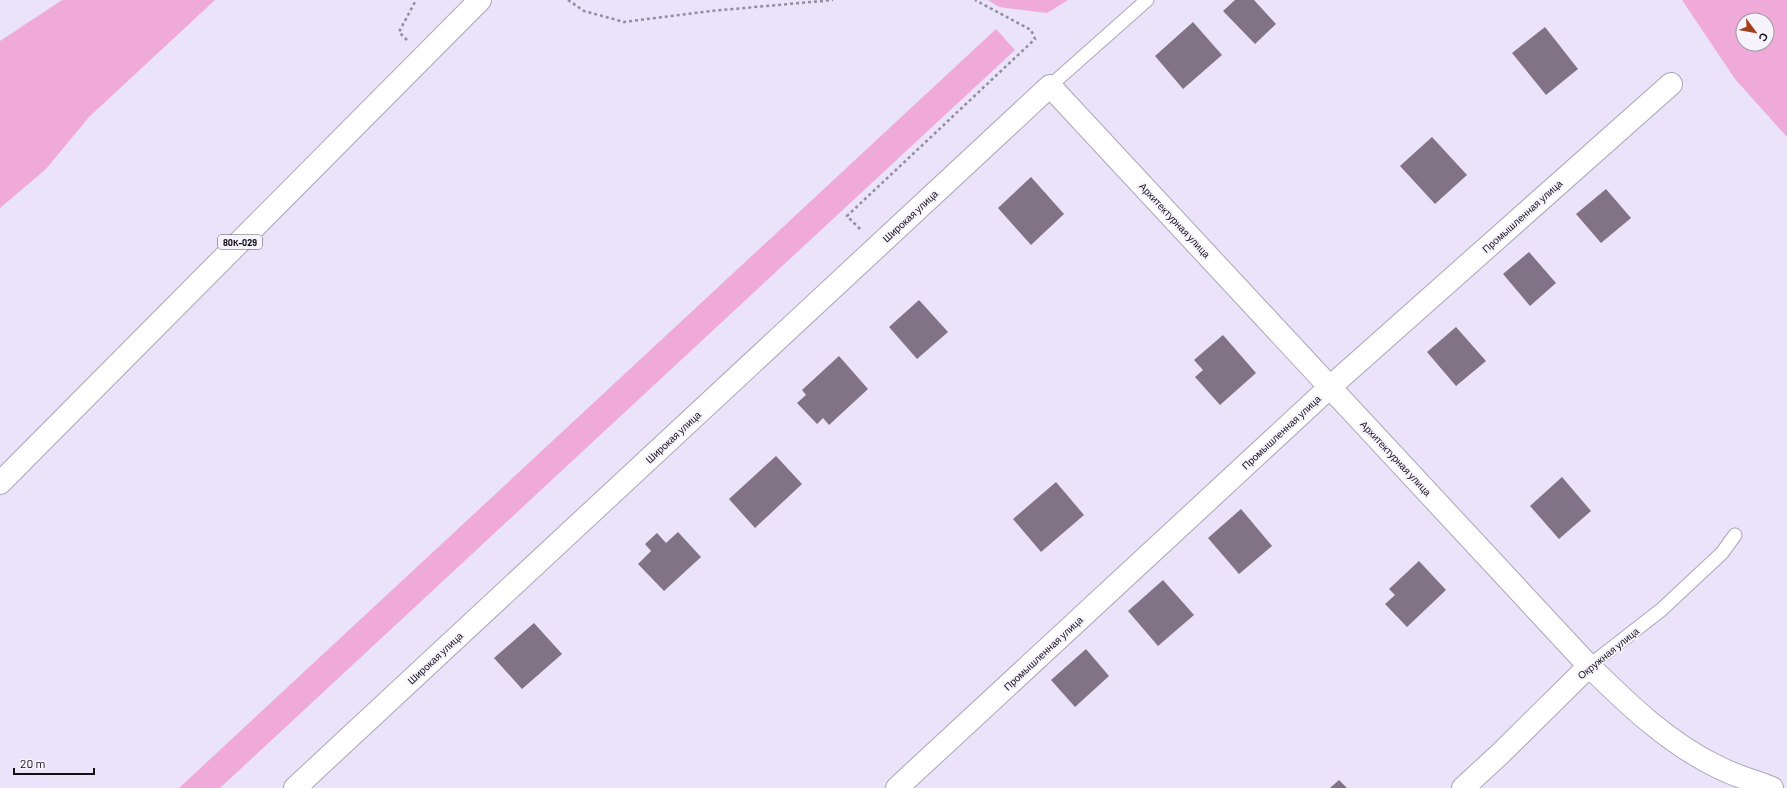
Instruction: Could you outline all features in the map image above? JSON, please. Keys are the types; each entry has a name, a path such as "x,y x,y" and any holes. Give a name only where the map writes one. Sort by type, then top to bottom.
{"street":[{"name":"80К-029","path":"0,483 480,0"},
{"name":"Промышленная улица","path":"897,788 1330,387 1671,84"},
{"name":"Широкая улица","path":"295,788 1050,86"},
{"name":"Архитектурная улица","path":"1050,86 1589,666 1632,709 1670,740 1718,768 1772,788"},
{"name":"Окружная улица","path":"1463,788 1507,748 1589,666"}],"lane":[{"path":"1050,86 1147,0"},
{"name":"Окружная улица","path":"1589,666 1661,610 1722,553 1735,535"}],"path":[{"path":"568,0 584,11 624,22 711,11 833,0"},
{"path":"878,247 847,216 1035,39 1031,30 975,0"}],"shaded area":[{"path":"62,0 215,0 89,117 46,169 0,208 0,41"},
{"path":"988,0 1068,0 1047,13 999,7"},
{"path":"1682,0 1787,0 1787,137 1735,79"},
{"path":"996,29 1015,50 220,788 179,788"}],"building":[{"path":"1235,0 1254,0 1276,24 1255,44 1223,11"},
{"path":"1193,22 1222,55 1183,89 1155,56"},
{"path":"1545,27 1578,69 1546,95 1512,53"},
{"path":"1432,137 1467,175 1435,204 1400,166"},
{"path":"1031,177 1064,214 1031,245 998,208"},
{"path":"1606,189 1631,218 1601,243 1576,214"},
{"path":"1529,252 1556,283 1530,306 1503,274"},
{"path":"919,300 948,332 917,359 889,327"},
{"path":"1456,327 1486,361 1456,386 1427,352"},
{"path":"1223,335 1256,373 1220,405 1195,377 1203,370 1194,360"},
{"path":"839,356 868,389 829,425 823,418 817,424 797,403 806,395 802,390"},
{"path":"776,456 802,484 755,528 729,499"},
{"path":"1562,477 1591,511 1559,539 1530,506"},
{"path":"1056,482 1084,515 1041,552 1013,519"},
{"path":"1241,509 1272,546 1239,574 1208,538"},
{"path":"678,532 701,557 664,591 638,564 651,551 645,544 657,533 666,543"},
{"path":"1419,561 1446,590 1407,627 1385,604 1395,595 1389,589"},
{"path":"1163,580 1194,615 1158,646 1128,611"},
{"path":"534,623 562,654 522,689 494,658"},
{"path":"1086,649 1109,676 1075,707 1051,680"},
{"path":"1339,780 1347,788 1330,788"}]}
